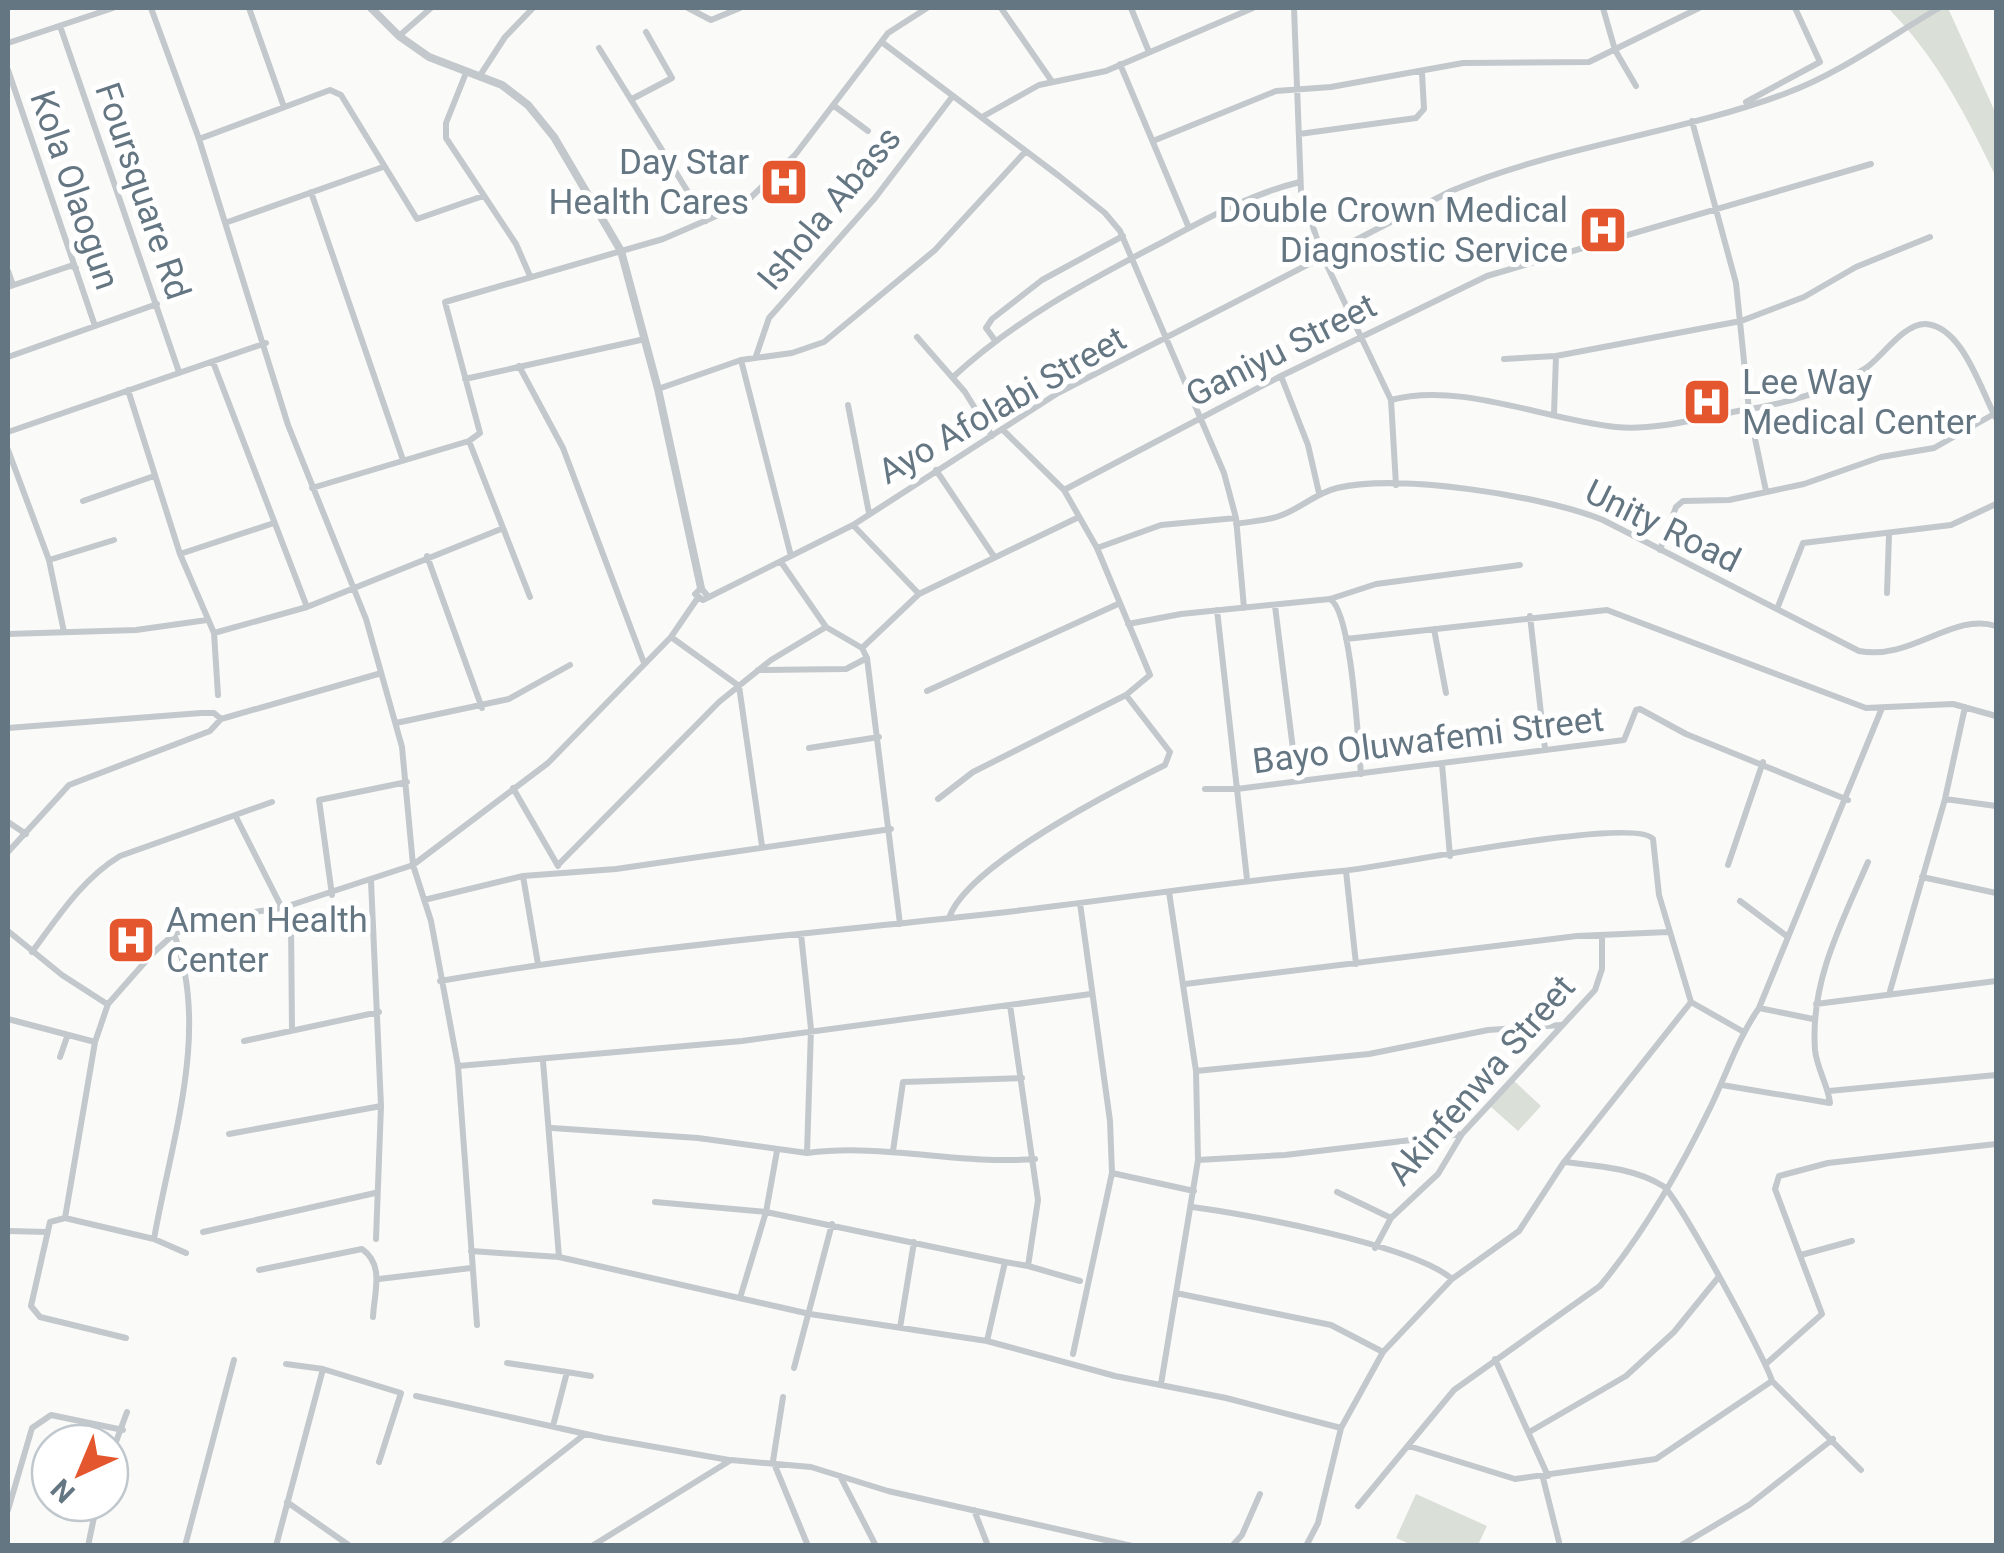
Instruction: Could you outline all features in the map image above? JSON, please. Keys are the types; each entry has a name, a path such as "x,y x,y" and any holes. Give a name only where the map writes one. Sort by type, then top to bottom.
{"street":[{"path":"8,43 113,8"},
{"path":"151,8 199,139 266,343 288,425 366,620 378,674 396,723 407,782 414,864 458,1066 477,1325"},
{"path":"250,8 284,107"},
{"path":"65,1218 95,1042 108,1004 174,934 211,918 282,908 332,895 414,864 548,763 671,636 697,600 696,590 704,591 658,389 620,251 542,119 514,92 466,73 399,36 372,8"},
{"path":"399,36 431,8"},
{"path":"479,77 506,37 533,8"},
{"path":"688,8 712,20 740,8"},
{"path":"312,488 469,442 481,429 445,302 706,222 756,194 795,154 898,24 927,8"},
{"path":"1001,8 1051,80"},
{"path":"1132,8 1148,52"},
{"path":"982,117 1021,92 1051,80 1096,74 1253,8"},
{"path":"1294,8 1300,182 1323,257 1391,400 1396,485"},
{"path":"1604,8 1616,50 1636,86"},
{"path":"1153,140 1257,97 1422,73 1464,63 1575,64 1616,50 1699,8"},
{"path":"1727,110 1820,62 1795,8"},
{"path":"1727,110 1817,79 1940,8"},
{"name":"Foursquare Rd","path":"60,26 178,372"},
{"path":"632,99 672,78 646,32"},
{"path":"883,43 1105,213 1123,236 1224,473 1236,521 1244,608"},
{"path":"600,48 706,222"},
{"path":"1120,64 1189,228"},
{"name":"Kola Olaogun","path":"8,70 95,326"},
{"path":"466,73 446,123 446,138 516,244 530,276"},
{"path":"1299,134 1416,118 1424,109 1422,73"},
{"path":"199,139 336,91 417,219 483,196"},
{"name":"Ishola Abass","path":"756,356 769,318 875,198 952,97"},
{"path":"833,106 868,131"},
{"name":"Ayo Afolabi Street","path":"704,591 782,562 853,524 1058,394 1494,173 1727,110"},
{"path":"1692,121 1736,283 1749,410 1766,491"},
{"path":"658,389 740,360 792,353 824,342 946,240 1025,152"},
{"name":"Ganiyu Street","path":"1064,490 1281,376 1487,276 1871,164"},
{"path":"225,224 383,167"},
{"path":"952,377 994,339 1071,289 1189,228 1275,188 1300,182"},
{"path":"311,192 403,460"},
{"path":"994,339 986,328 992,319 1042,280 1123,236"},
{"path":"1504,358 1556,356 1741,321 1804,298 1856,267 1930,237"},
{"path":"8,271 10,286 70,266 76,268"},
{"path":"8,358 156,304"},
{"path":"1391,400 1432,396 1623,428 1749,410 1828,387 1866,368 1916,325 1928,324 1955,342 1995,416 1934,448 1881,457 1804,484 1729,500 1679,502 1660,550"},
{"path":"917,337 952,377 992,436"},
{"path":"465,380 645,338"},
{"path":"8,432 266,343"},
{"path":"1554,414 1556,356"},
{"path":"740,360 790,556"},
{"path":"213,362 306,607"},
{"path":"519,366 563,448 644,663"},
{"path":"1281,376 1308,444 1319,493"},
{"path":"128,390 180,554 214,633 218,695"},
{"path":"848,405 869,512"},
{"path":"938,799 973,772 1126,695 1150,675 1097,548 1064,490 1002,430"},
{"path":"469,442 530,598"},
{"path":"8,450 21,494 50,560 64,632"},
{"path":"936,470 993,556"},
{"path":"83,502 154,476"},
{"name":"Unity Road","path":"1097,548 1161,525 1283,515 1319,493 1350,486 1396,485 1563,504 1871,653 1914,647 1964,622 1996,626"},
{"path":"8,498 21,494"},
{"path":"1777,609 1803,543 1951,526 1996,504"},
{"path":"862,648 919,594 1079,517"},
{"path":"180,554 274,522"},
{"path":"853,524 919,594"},
{"path":"214,633 306,607 501,529"},
{"path":"1887,593 1889,535"},
{"path":"50,560 114,540"},
{"path":"427,556 482,708"},
{"path":"782,562 826,627 862,648 867,658 892,829 900,924"},
{"path":"1128,624 1330,599 1376,584 1520,565"},
{"path":"1330,599 1340,609 1346,639 1361,774"},
{"path":"927,691 1118,604"},
{"path":"1275,606 1297,780"},
{"path":"1346,639 1593,608 1621,612 1866,708 1934,703 1996,716"},
{"path":"1218,610 1247,879"},
{"path":"1530,616 1546,750"},
{"path":"8,634 136,630 206,620"},
{"path":"559,869 739,686 826,627"},
{"path":"1434,629 1446,694"},
{"path":"671,636 739,686 762,846"},
{"path":"758,670 846,669 867,658"},
{"path":"396,723 482,708 509,699 570,665"},
{"path":"8,852 80,778 210,731 221,719 378,674"},
{"path":"950,918 956,903 1032,840 1166,766 1170,752 1126,695"},
{"path":"1890,991 1944,799 1965,707"},
{"path":"1358,1506 1454,1390 1600,1286 1666,1188 1690,1151 1742,1032 1759,1008 1848,800 1882,708"},
{"name":"Bayo Oluwafemi Street","path":"1205,789 1237,789 1624,740 1636,710 1763,762"},
{"path":"8,728 202,713 221,719"},
{"path":"809,748 879,737"},
{"path":"1728,864 1763,762 1848,800"},
{"path":"1442,764 1450,856"},
{"path":"332,895 319,800 407,782"},
{"path":"512,788 559,869"},
{"path":"1944,799 1996,806"},
{"path":"32,952 72,898 103,866 120,856 236,818 272,802"},
{"path":"236,818 282,908"},
{"path":"8,822 26,834"},
{"path":"424,900 559,869 616,869 892,829"},
{"path":"440,980 538,964 1080,903 1247,879 1346,871 1577,835 1649,834 1668,932 1691,1002 1742,1032"},
{"path":"1722,1085 1828,1104 1828,1091 1816,1055 1816,1004 1826,960 1868,862"},
{"path":"1346,871 1356,964"},
{"path":"523,876 538,964"},
{"path":"1922,877 1996,893"},
{"path":"371,880 381,1106 376,1239"},
{"path":"1160,1384 1198,1160 1196,1071 1170,892"},
{"path":"1740,900 1788,937"},
{"path":"1073,1354 1112,1173 1110,1121 1080,903"},
{"path":"290,922 292,1030"},
{"path":"8,931 108,1004"},
{"path":"1184,984 1668,932"},
{"path":"154,1239 185,1077 190,1008 189,974 174,934"},
{"path":"802,934 812,1030 807,1152"},
{"name":"Akinfenwa Street","path":"1375,1248 1392,1218 1438,1174 1462,1134 1600,982 1602,937"},
{"path":"1816,1004 1890,991 1996,982"},
{"path":"458,1066 543,1061 1091,994"},
{"path":"1306,1546 1322,1508 1341,1428 1383,1352 1452,1279 1518,1230 1564,1162 1691,1002"},
{"path":"1010,1005 1038,1200 1028,1266"},
{"path":"1759,1008 1814,1019"},
{"path":"244,1041 378,1012"},
{"path":"8,1019 95,1042"},
{"path":"1196,1071 1369,1054 1488,1030 1562,1024"},
{"path":"60,1058 67,1037"},
{"path":"543,1061 552,1128 553,1232 558,1257"},
{"path":"1828,1091 1996,1075"},
{"path":"893,1151 903,1082 1022,1078"},
{"path":"228,1134 381,1106"},
{"path":"552,1128 698,1138 777,1151 844,1148 986,1162 1035,1159"},
{"path":"1198,1160 1285,1155 1462,1134"},
{"path":"1767,1363 1822,1314 1775,1189 1779,1176 1828,1163 1996,1144"},
{"path":"740,1298 766,1212 777,1151"},
{"path":"1564,1162 1612,1168 1666,1188 1686,1214 1717,1279 1767,1363 1772,1381 1860,1470"},
{"path":"1112,1173 1194,1191"},
{"path":"1337,1192 1392,1218"},
{"path":"203,1232 375,1194"},
{"path":"655,1202 766,1212 832,1224 1080,1280"},
{"path":"1192,1207 1245,1214 1423,1261 1452,1279"},
{"path":"126,1338 34,1313 52,1219 65,1218 154,1239 186,1253"},
{"path":"794,1368 832,1224"},
{"path":"8,1231 47,1232"},
{"path":"1801,1255 1852,1241"},
{"path":"900,1328 914,1242"},
{"path":"259,1270 362,1249 371,1256 379,1279 373,1317"},
{"path":"470,1251 558,1257 810,1314 987,1342 1341,1428"},
{"path":"987,1342 1005,1262"},
{"path":"379,1279 471,1268"},
{"path":"1530,1431 1626,1376 1674,1332 1717,1279"},
{"path":"1176,1294 1330,1325 1383,1352"},
{"path":"1495,1359 1530,1431 1545,1477 1558,1542"},
{"path":"185,1546 234,1360"},
{"path":"506,1363 591,1376"},
{"path":"286,1364 323,1369 401,1392 380,1462"},
{"path":"276,1546 323,1369"},
{"path":"553,1426 567,1372"},
{"path":"1409,1446 1504,1477 1545,1477 1584,1466 1656,1459 1772,1381"},
{"path":"416,1396 731,1460 772,1461 1132,1546"},
{"path":"783,1396 772,1461 808,1546"},
{"path":"124,1423 127,1412"},
{"path":"36,1423 51,1415 89,1423"},
{"path":"442,1546 586,1433"},
{"path":"8,1510 30,1435"},
{"path":"1680,1546 1759,1498 1833,1439"},
{"path":"592,1546 731,1460"},
{"path":"840,1476 876,1546"},
{"path":"1232,1546 1242,1535 1260,1494"},
{"path":"287,1502 350,1546"},
{"path":"974,1509 988,1546"}],"shaded area":[{"path":"1888,8 1948,8 1996,114 1996,177 1936,67"},
{"path":"1513,1080 1541,1106 1518,1131 1490,1106"},
{"path":"1416,1494 1487,1526 1478,1545 1412,1545 1396,1538"}],"place":[{"name":"Day Star Health Cares","path":"784,182"},
{"name":"Double Crown Medical Diagnostic Service","path":"1603,230"},
{"name":"Lee Way Medical Center","path":"1707,402"},
{"name":"Amen Health Center","path":"131,940"}]}
